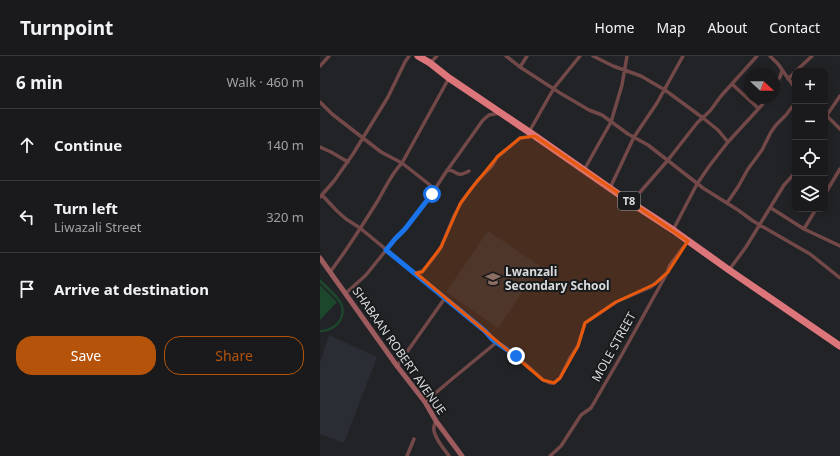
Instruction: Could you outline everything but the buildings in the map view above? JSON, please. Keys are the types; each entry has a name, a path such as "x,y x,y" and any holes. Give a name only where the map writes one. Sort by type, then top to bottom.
{"highway":[{"name":"T8","path":"418,56 840,346"}],"street":[{"path":"320,66 329,56"},
{"path":"409,56 390,93 348,162 321,196 346,219 360,228 416,273 548,383 554,383 560,378 578,346 586,323 616,302 651,287 668,272"},
{"path":"430,63 437,56"},
{"path":"506,56 520,67 648,145 697,184 759,225 810,254 840,278"},
{"path":"520,67 527,56"},
{"path":"416,273 422,270 440,249 462,201 493,165 497,157 520,138 532,134 554,88 580,56"},
{"path":"593,56 613,66 642,76 665,90 718,130 728,142"},
{"path":"584,170 611,122 622,85 627,56"},
{"path":"610,188 634,137 665,90 683,56"},
{"path":"624,198 635,198 757,56"},
{"path":"770,56 778,64 792,84"},
{"path":"800,68 812,56"},
{"path":"780,77 782,71"},
{"path":"788,79 792,76"},
{"path":"330,272 345,252 377,202 395,170 402,163 449,78"},
{"path":"732,84 758,108"},
{"path":"828,113 840,96"},
{"path":"320,102 329,112 381,152 402,163 435,189"},
{"path":"673,230 697,184 710,165 728,142 763,104"},
{"path":"727,203 748,169 762,150 771,132 792,107"},
{"path":"346,293 366,275 425,204 447,170 487,116 502,113"},
{"path":"828,118 840,129"},
{"path":"320,147 348,162"},
{"path":"828,189 840,169"},
{"path":"447,170 461,175 470,171"},
{"path":"729,270 746,247 784,185 792,176"},
{"path":"771,208 804,229 840,246"},
{"path":"804,229 814,212"},
{"name":"MOLE STREET","path":"550,456 561,446 581,415 589,410 625,350 668,272 670,265 688,241"},
{"name":"SHABAAN ROBERT AVENUE","path":"320,258 397,366 425,402 436,421 462,456"},
{"path":"397,366 445,298"},
{"path":"425,402 497,342"},
{"path":"436,421 433,428 435,434 449,456"},
{"path":"407,456 414,439"}],"highlighted area":[{"path":"535,136 688,241 668,272 655,284 616,302 585,323 578,346 560,378 554,383 543,380 416,273 422,272 441,247 460,204 498,156 520,138"}],"shaded area":[{"name":"Lwanzali Secondary School","path":"488,231 540,266 498,328 446,292"},
{"path":"329,335 377,357 344,443 320,434 320,362"}],"green space":[{"path":"320,279 338,297 344,311 343,317 337,326 326,332 320,332 320,330 335,325 341,316 342,311 338,301 320,283"},
{"path":"320,285 337,302 320,320"}],"place":[{"name":"Lwanzali Secondary School","path":"493,279"}],"route":[{"path":"432,194 405,229 386,250 434,288 485,331 493,340 516,356"}]}
